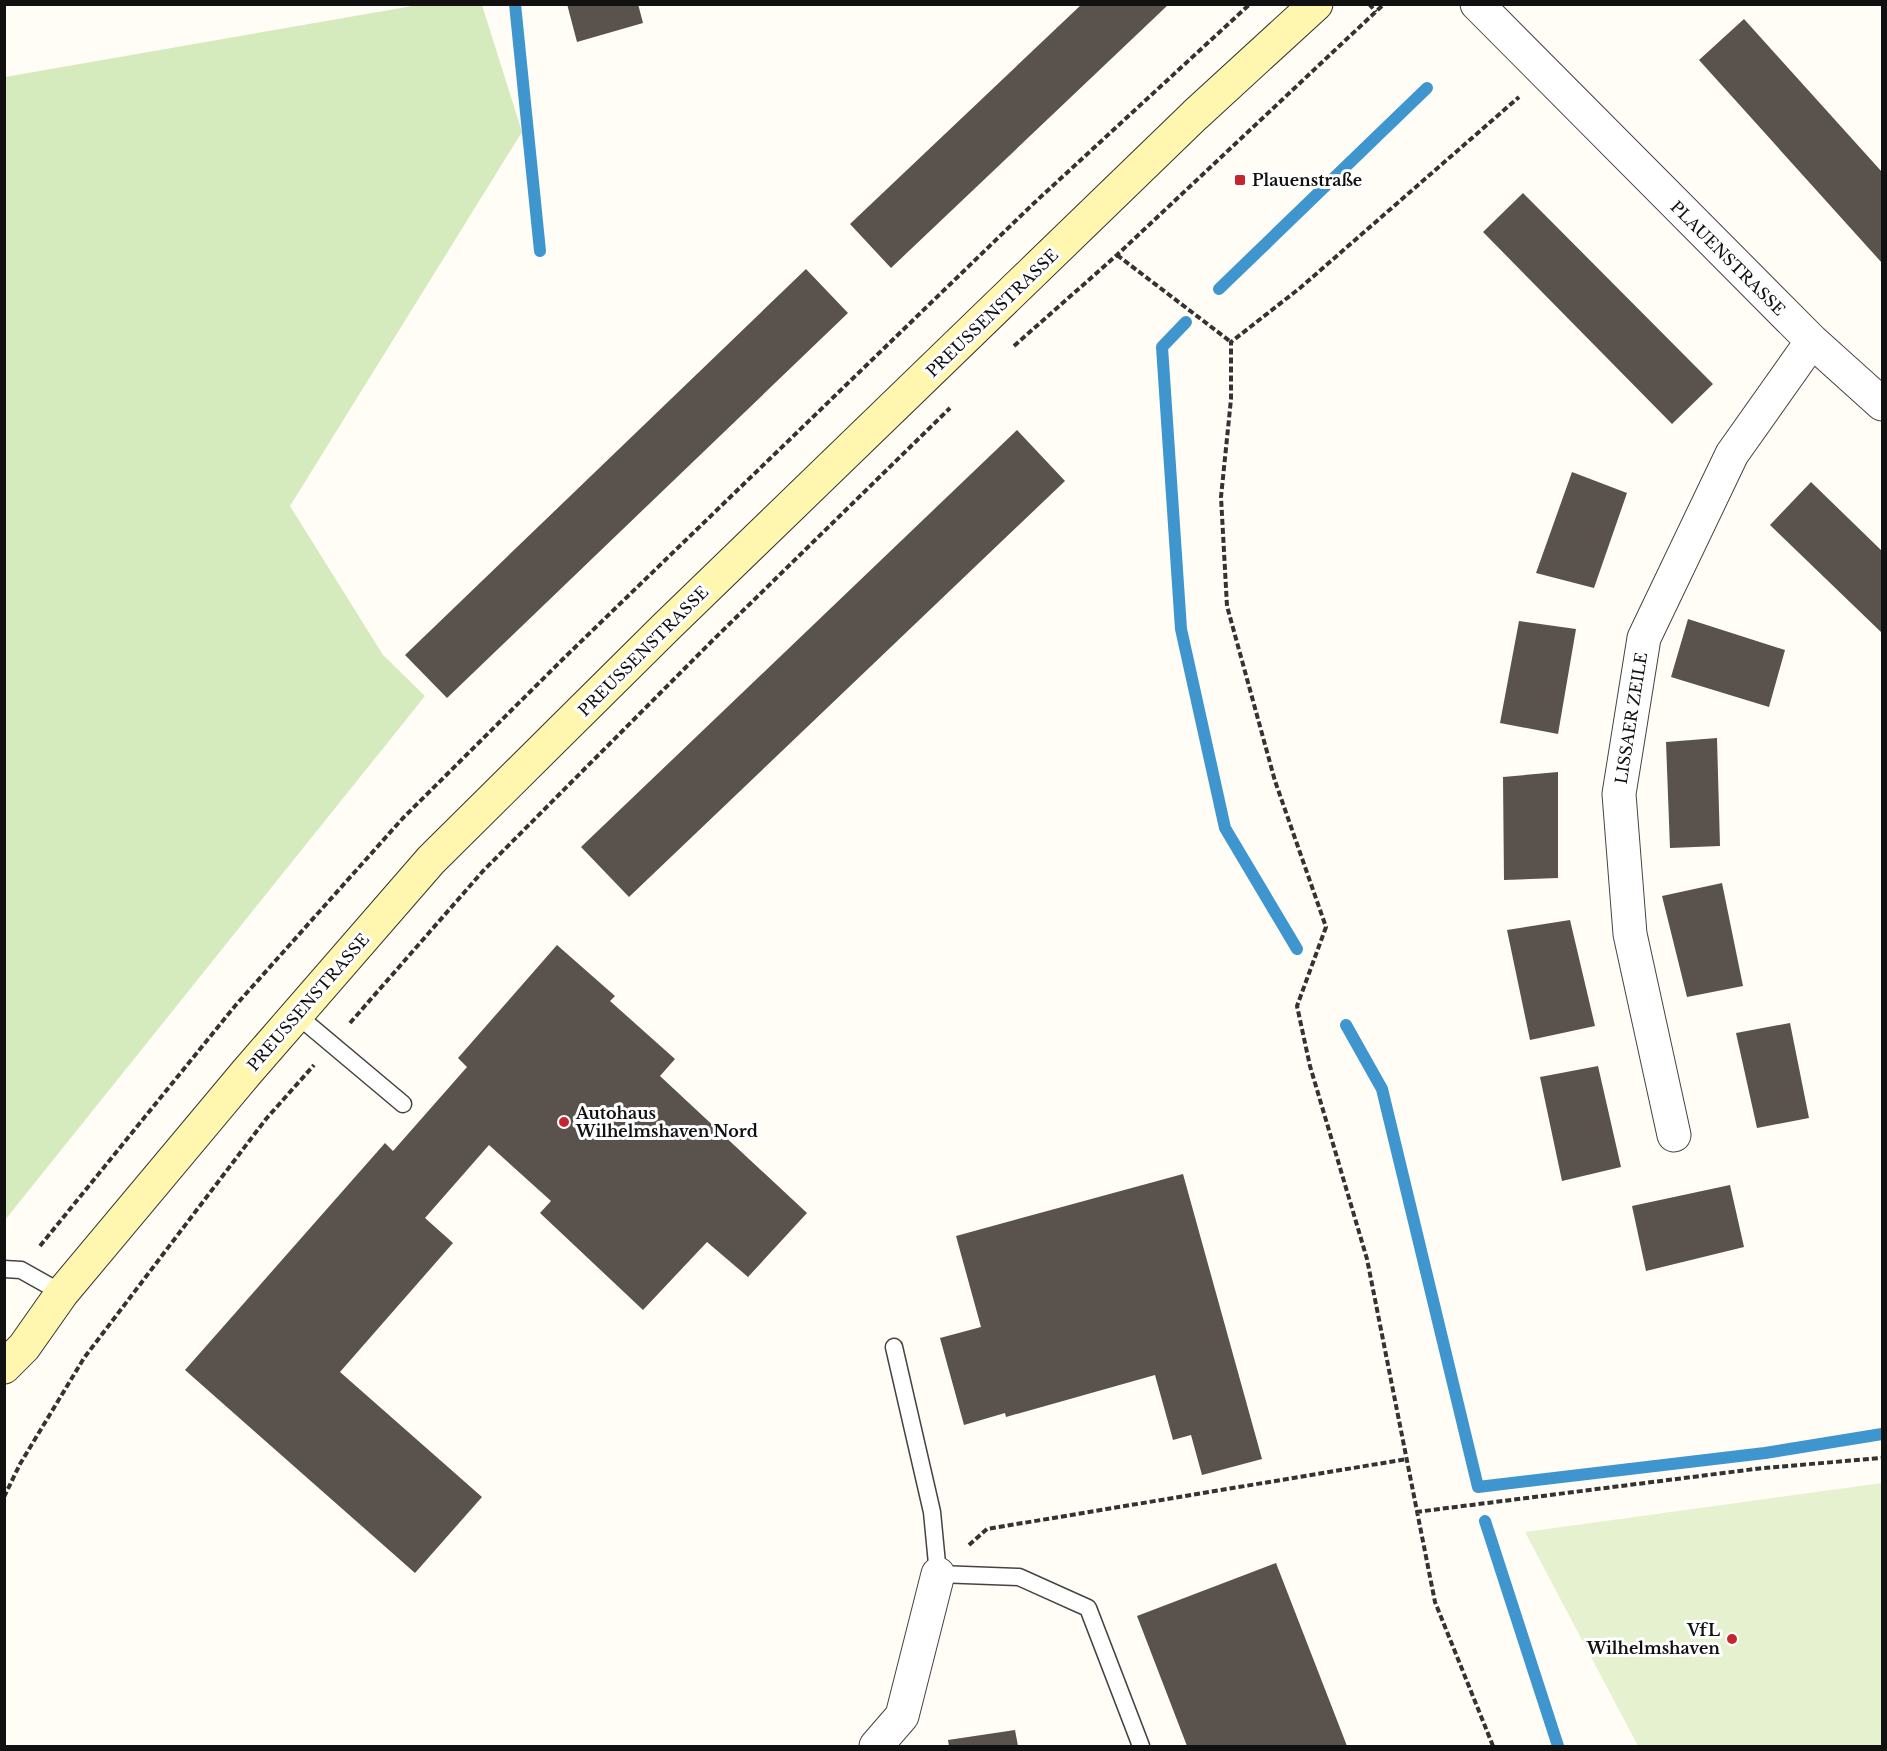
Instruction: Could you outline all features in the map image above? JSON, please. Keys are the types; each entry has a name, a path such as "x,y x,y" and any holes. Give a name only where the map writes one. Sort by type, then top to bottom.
{"main road":[{"name":"PREUSSENSTRASSE","path":"4,1393 14,1358 62,1293 431,860 640,652 1195,115 1316,4"}],"street":[{"name":"PLAUENSTRASSE","path":"1477,4 1544,75 1812,341 1882,404"},
{"name":"LISSAER ZEILE","path":"1674,1135 1630,934 1619,794 1644,638 1732,454 1812,341"},
{"path":"876,1746 902,1716 938,1574"}],"lane":[{"path":"297,1015 403,1104"},
{"path":"4,1269 21,1270 62,1293"},
{"path":"894,1347 932,1512 938,1574 1019,1577 1088,1608 1141,1746"}],"path":[{"path":"1369,4 1376,12"},
{"path":"1010,349 1117,255 1384,4"},
{"path":"1231,342 1300,288 1544,75"},
{"path":"1117,255 1231,342"},
{"path":"1231,342 1231,399 1221,497 1227,606 1275,781 1326,927 1297,1006 1310,1066 1367,1259 1435,1602 1493,1746"},
{"path":"4,1497 20,1464 84,1358 266,1119 483,871 712,641 951,408"},
{"path":"1416,1512 1763,1468 1882,1458"},
{"path":"938,1574 987,1529 1407,1459"}],"green space":[{"path":"424,4 482,5 522,132 290,506 383,655 425,696 5,1220 5,77"},
{"name":"VfL Wilhelmshaven","path":"1882,1483 1882,1746 1638,1746 1525,1532"}],"building":[{"path":"567,4 638,4 643,23 577,42"},
{"path":"1082,4 1169,4 891,268 850,224"},
{"path":"1744,19 1882,172 1882,263 1699,60"},
{"path":"1523,193 1713,384 1672,424 1483,232"},
{"path":"806,269 848,313 447,698 405,655"},
{"path":"1017,430 1065,481 629,897 581,847"},
{"path":"1572,472 1627,493 1594,588 1536,573"},
{"path":"1811,482 1882,551 1882,633 1770,525"},
{"path":"1688,619 1785,650 1769,707 1671,677"},
{"path":"1519,621 1576,629 1558,734 1500,723"},
{"path":"1717,738 1720,846 1670,848 1666,742"},
{"path":"1558,772 1558,878 1504,880 1503,777"},
{"path":"1722,883 1743,986 1687,997 1662,896"},
{"path":"1570,920 1595,1026 1530,1040 1507,930"},
{"path":"557,945 615,996 610,1001 675,1059 660,1076 807,1213 748,1277 707,1242 643,1310 540,1213 551,1201 489,1145 425,1218 453,1243 340,1372 482,1497 415,1573 185,1370 385,1143 393,1151 467,1067 458,1058"},
{"path":"1790,1023 1809,1118 1757,1128 1736,1033"},
{"path":"1598,1066 1621,1167 1562,1181 1540,1077"},
{"path":"1183,1174 1262,1459 1202,1475 1191,1435 1173,1440 1155,1375 1006,1417 1005,1413 964,1425 940,1338 981,1327 956,1236"},
{"path":"1730,1185 1744,1247 1646,1271 1632,1206"},
{"path":"1276,1563 1347,1746 1187,1746 1137,1616"},
{"path":"1015,1730 1018,1746 949,1746 948,1740"}],"waterway":[{"path":"515,4 540,251"},
{"path":"1219,289 1427,88"},
{"path":"1186,322 1162,347 1181,629 1225,828 1297,949"},
{"path":"1346,1025 1382,1089 1478,1487 1765,1453 1882,1434"},
{"path":"1485,1521 1558,1746"}],"place":[{"name":"Plauenstraße","path":"1240,180"},
{"name":"Autohaus Wilhelmshaven Nord","path":"564,1122"},
{"name":"VfL Wilhelmshaven","path":"1732,1639"}]}
